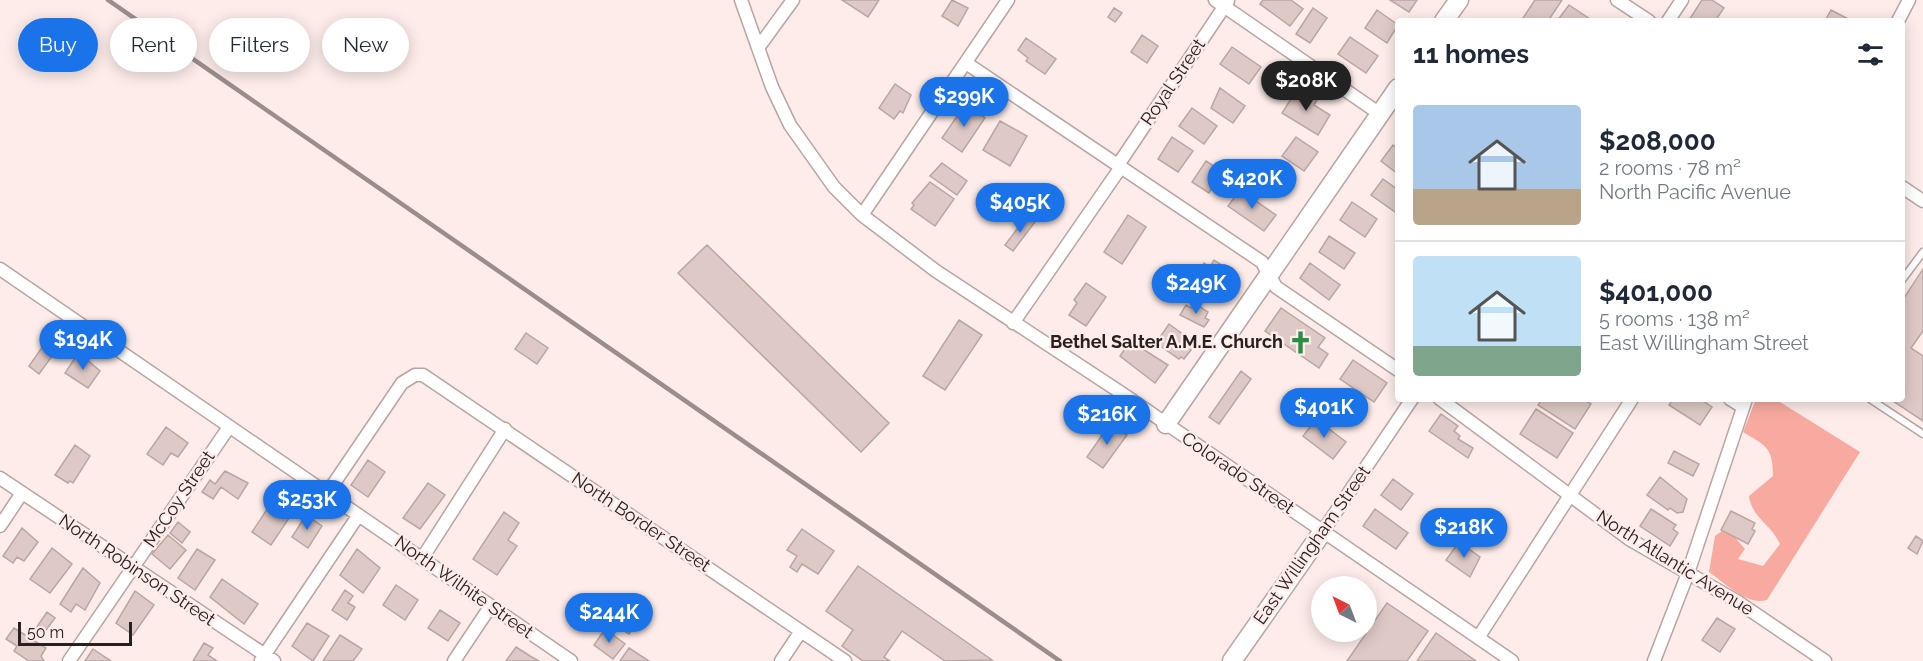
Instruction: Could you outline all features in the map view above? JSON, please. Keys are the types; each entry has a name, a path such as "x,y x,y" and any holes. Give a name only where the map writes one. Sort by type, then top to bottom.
{"street":[{"name":"Colorado Street","path":"741,0 790,125 834,187 862,215 936,271 1166,424 1512,661"},
{"path":"758,48 794,0"},
{"path":"862,215 1008,0"},
{"path":"1446,18 1459,0"},
{"path":"1617,0 1644,18"},
{"path":"1670,18 1682,0"},
{"path":"1900,18 1909,0"},
{"path":"1222,2 1380,114"},
{"name":"Royal Street","path":"1013,323 1120,166 1222,2"},
{"path":"966,63 1262,262 1276,287 1395,368"},
{"path":"1166,424 1395,92"},
{"path":"1905,189 1923,201"},
{"name":"North Wilhite Street","path":"1,272 326,495 423,557 490,607 571,661"},
{"name":"North Border Street","path":"326,495 402,383 415,375 423,375 845,661"},
{"name":"East Willingham Street","path":"1232,661 1410,402"},
{"name":"North Atlantic Avenue","path":"1444,402 1629,538 1738,602 1825,661"},
{"path":"1478,638 1630,402"},
{"path":"1654,661 1688,573 1744,403"},
{"name":"McCoy Street","path":"69,661 229,427"},
{"path":"423,557 505,429"},
{"name":"North Robinson Street","path":"0,478 266,659"},
{"path":"0,526 22,493"},
{"path":"266,659 358,516"},
{"path":"454,661 490,607"},
{"path":"782,661 801,632"}],"lane":[{"path":"1905,276 1923,252"},
{"path":"1875,402 1923,434"}],"shaded area":[{"path":"1755,402 1780,402 1860,452 1767,600 1759,601 1744,597 1709,572 1715,536 1722,531 1733,535 1745,549 1738,559 1763,566 1780,544 1754,510 1749,496 1773,476 1772,459 1763,444 1743,432"}],"building":[{"path":"842,0 879,0 868,17"},
{"path":"952,0 968,8 958,26 942,16"},
{"path":"1263,0 1291,0 1303,9 1290,26 1260,4"},
{"path":"1390,0 1417,0 1409,12"},
{"path":"1535,0 1562,0 1550,18 1523,18"},
{"path":"1702,0 1712,0 1724,8 1717,18 1690,18"},
{"path":"1569,5 1588,18 1559,18"},
{"path":"1114,8 1122,13 1115,22 1108,17"},
{"path":"1313,8 1327,18 1310,43 1296,34"},
{"path":"1377,10 1395,23 1395,30 1387,43 1365,28"},
{"path":"1831,10 1846,18 1827,18"},
{"path":"1142,35 1158,46 1147,63 1131,52"},
{"path":"1350,37 1378,56 1366,73 1338,54"},
{"path":"1026,38 1056,59 1045,74 1026,61 1028,58 1018,50"},
{"path":"1232,47 1261,67 1249,84 1220,64"},
{"path":"895,84 911,95 903,113 900,111 894,119 879,108"},
{"path":"1220,88 1245,106 1233,123 1211,108"},
{"path":"1298,88 1317,100 1314,105 1330,115 1318,135 1282,113"},
{"path":"966,103 985,118 962,152 942,138"},
{"path":"1192,108 1217,126 1204,144 1179,126"},
{"path":"1000,121 1027,136 1010,166 983,150"},
{"path":"1172,137 1193,151 1178,172 1158,159"},
{"path":"1296,137 1318,152 1304,171 1282,156"},
{"path":"1393,145 1395,147 1395,172 1381,161"},
{"path":"1206,161 1223,172 1209,193 1192,182"},
{"path":"942,163 967,181 957,195 930,176"},
{"path":"1383,179 1395,188 1395,212 1371,195"},
{"path":"930,182 954,199 935,226 911,209 914,205 912,203"},
{"path":"1240,190 1276,215 1264,231 1228,206"},
{"path":"1352,202 1377,219 1365,237 1340,220"},
{"path":"1128,215 1146,227 1122,264 1104,252"},
{"path":"1027,216 1035,222 1013,251 1005,245"},
{"path":"1329,236 1355,253 1344,269 1319,252"},
{"path":"707,245 889,423 861,452 678,273"},
{"path":"1214,260 1223,266 1218,274 1231,282 1221,297 1194,279 1204,263 1210,267"},
{"path":"1310,263 1340,285 1329,300 1300,278"},
{"path":"1923,269 1923,331 1911,348 1923,356 1923,421 1894,402 1905,402 1905,296"},
{"path":"1086,283 1106,297 1086,326 1069,315 1077,303 1074,300"},
{"path":"1194,303 1208,312 1205,318 1209,320 1204,327 1180,315 1186,305 1191,308"},
{"name":"Bethel Salter A.M.E. Church","path":"1281,308 1325,338 1318,347 1328,354 1319,368 1265,331"},
{"path":"959,320 982,335 945,390 923,376"},
{"path":"1169,324 1192,341 1194,346 1184,359 1181,357 1179,359 1156,343"},
{"path":"526,333 548,348 537,364 515,349"},
{"path":"50,336 61,344 39,374 29,366"},
{"path":"1130,341 1168,365 1155,383 1120,356"},
{"path":"77,355 86,359 100,371 88,388 65,373"},
{"path":"1353,360 1387,383 1374,402 1340,379"},
{"path":"1241,371 1251,379 1219,424 1209,417"},
{"path":"1338,398 1350,406 1338,423 1327,415"},
{"path":"1540,402 1588,402 1591,404 1575,429 1538,405"},
{"path":"1671,402 1704,402 1712,407 1700,425 1669,405"},
{"path":"1536,409 1573,433 1557,458 1520,434"},
{"path":"1441,414 1458,426 1454,431 1460,436 1458,439 1473,448 1468,458 1429,431"},
{"path":"1316,419 1346,442 1333,459 1303,436"},
{"path":"1109,425 1127,435 1103,468 1087,457"},
{"path":"166,427 188,443 178,457 171,453 163,465 147,454"},
{"path":"75,445 90,456 73,483 70,481 68,483 55,475"},
{"path":"1674,451 1699,464 1693,476 1668,463"},
{"path":"368,460 385,472 368,497 351,485"},
{"path":"225,471 248,483 238,499 221,487 213,499 202,492 210,480 215,484"},
{"path":"1660,477 1687,499 1683,512 1677,513 1670,508 1668,510 1647,495"},
{"path":"1393,479 1413,494 1401,510 1381,495"},
{"path":"428,483 445,495 420,529 403,518"},
{"path":"277,503 289,511 286,516 289,518 271,545 252,532 270,505 274,507"},
{"path":"1375,509 1408,533 1396,549 1363,526"},
{"path":"1651,509 1676,525 1673,529 1678,533 1670,546 1640,526"},
{"path":"1731,511 1755,523 1752,529 1755,531 1748,544 1721,530"},
{"path":"504,512 519,523 508,540 517,546 497,575 473,559"},
{"path":"306,515 322,526 308,548 292,537"},
{"path":"178,522 190,532 182,543 170,533"},
{"path":"22,528 38,542 24,561 17,557 13,563 3,556"},
{"path":"802,529 834,551 818,574 802,564 797,572 790,567 797,556 787,550"},
{"path":"168,535 186,550 170,569 152,554"},
{"path":"1916,536 1923,541 1917,554 1908,548"},
{"path":"1459,542 1480,557 1470,577 1446,560"},
{"path":"52,548 72,564 50,593 30,579"},
{"path":"197,549 215,560 195,590 178,578"},
{"path":"357,549 380,568 363,593 340,575"},
{"path":"858,566 992,660 945,661 902,631 884,657 890,661 863,661 842,646 853,630 826,611"},
{"path":"83,568 100,583 85,610 76,604 71,612 60,604"},
{"path":"222,579 258,604 244,624 210,597"},
{"path":"396,585 418,600 405,620 383,605"},
{"path":"345,590 353,596 348,603 355,607 347,620 332,610"},
{"path":"135,591 154,605 133,635 116,623"},
{"path":"615,601 640,618 629,634 604,618"},
{"path":"1387,603 1428,631 1407,661 1347,661 1360,642 1377,642 1377,618"},
{"path":"440,610 460,623 448,641 428,628"},
{"path":"47,612 55,618 44,633 36,628"},
{"path":"1717,618 1735,629 1720,652 1702,640"},
{"path":"307,623 329,636 313,661 292,646"},
{"path":"14,628 46,648 41,656 44,661 29,661 14,651 17,646 6,639"},
{"path":"605,629 625,644 613,659 594,645"},
{"path":"1436,633 1476,661 1417,661"},
{"path":"340,635 362,649 353,661 323,661"},
{"path":"204,643 213,648 208,655 217,661 193,661"},
{"path":"516,647 530,656 539,661 506,661"},
{"path":"629,648 649,661 620,661"},
{"path":"93,649 111,661 85,661"}],"railway":[{"path":"108,0 1060,661"}],"place":[{"name":"Bethel Salter A.M.E. Church","path":"1301,342"}]}
